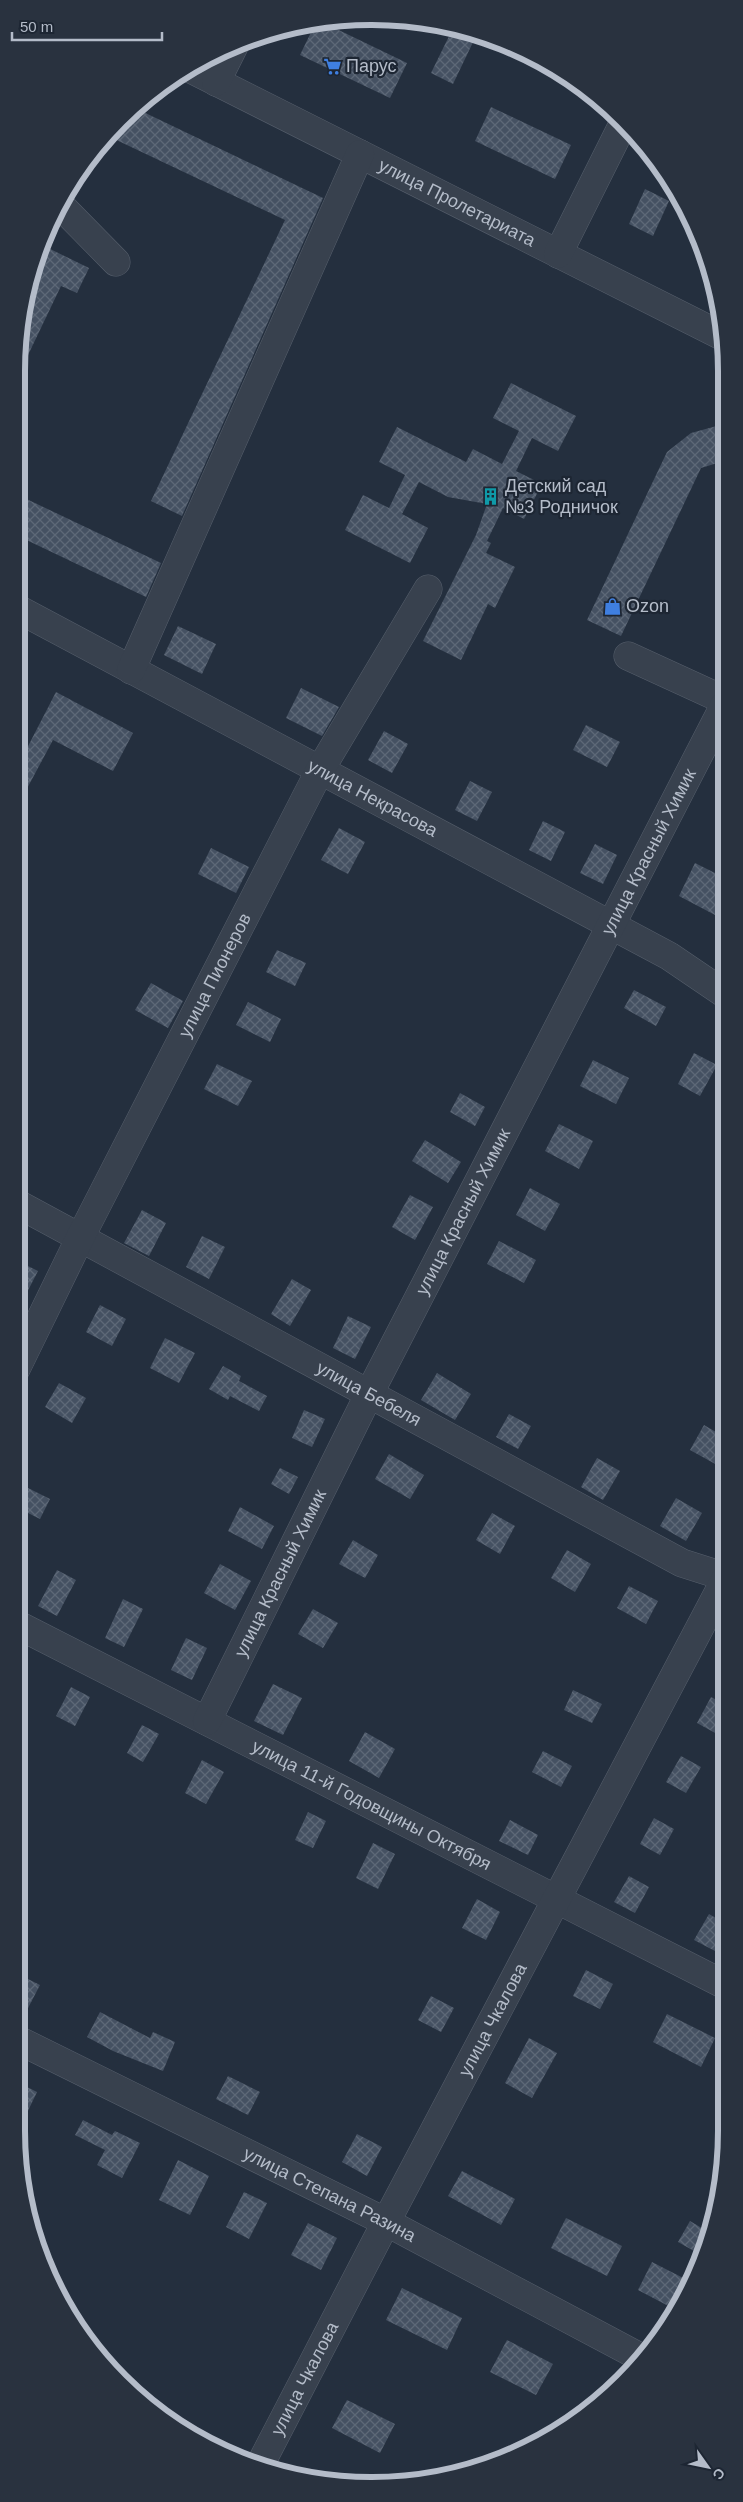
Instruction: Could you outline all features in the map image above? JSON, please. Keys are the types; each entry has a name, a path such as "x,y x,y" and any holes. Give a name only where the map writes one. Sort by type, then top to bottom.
{"street":[{"path":"216,82 229,56"},
{"name":"улица Пролетариата","path":"197,72 716,334"},
{"path":"558,254 620,130"},
{"path":"131,670 360,154"},
{"path":"65,210 116,262"},
{"name":"улица Пионеров","path":"25,1351 80,1238 320,770 428,589"},
{"name":"улица Некрасова","path":"25,613 669,956 718,989"},
{"path":"628,656 718,697"},
{"name":"улица Красный Химик","path":"207,1721 369,1394 718,718"},
{"name":"улица Бебеля","path":"25,1208 682,1562 718,1574"},
{"name":"улица Чкалова","path":"263,2460 718,1592"},
{"name":"улица 11-й Годовщины Октября","path":"25,1629 718,1982"},
{"name":"улица Степана Разина","path":"25,2044 386,2222 635,2355"}],"building":[{"path":"333,27 407,63 390,98 300,55 312,31"},
{"path":"450,34 474,41 453,84 431,73"},
{"path":"491,107 571,145 555,179 475,141"},
{"path":"142,112 323,198 182,516 151,501 285,220 114,139"},
{"path":"645,189 669,201 653,236 629,224"},
{"path":"48,248 89,268 77,293 61,286 26,360 32,304"},
{"name":"Детский сад №3 Родничок","path":"511,383 576,416 558,451 532,438 516,471 542,484 524,519 503,508 487,541 491,543 486,553 515,567 495,608 488,604 461,660 423,641 476,535 487,504 448,497 419,482 402,514 428,528 410,563 345,530 363,495 389,508 405,475 379,462 397,427 466,462 473,449 502,464 519,431 493,418"},
{"path":"718,426 718,463 701,468 621,636 587,620 667,452 691,433"},
{"path":"25,498 161,563 146,597 25,539"},
{"path":"178,626 216,644 202,674 164,655"},
{"path":"301,688 339,707 322,736 286,718"},
{"path":"56,692 133,733 113,771 53,740 25,792 25,752"},
{"path":"586,725 620,742 607,767 573,750"},
{"path":"384,731 408,744 392,773 368,760"},
{"path":"470,781 492,792 477,821 455,810"},
{"path":"543,821 565,832 551,861 529,850"},
{"path":"339,828 365,842 348,874 321,860"},
{"path":"595,844 617,855 603,884 580,873"},
{"path":"211,848 249,867 236,893 198,874"},
{"path":"695,863 718,874 718,909 715,915 679,896"},
{"path":"277,950 306,963 295,986 266,972"},
{"path":"151,983 183,1001 168,1028 135,1010"},
{"path":"634,990 666,1007 656,1026 624,1008"},
{"path":"248,1002 281,1019 270,1042 236,1025"},
{"path":"694,1053 717,1065 700,1096 678,1084"},
{"path":"593,1060 629,1078 616,1104 580,1086"},
{"path":"217,1064 252,1081 238,1106 204,1089"},
{"path":"460,1093 485,1107 475,1126 450,1112"},
{"path":"559,1124 593,1141 579,1169 545,1151"},
{"path":"425,1140 461,1162 448,1183 412,1161"},
{"path":"530,1188 560,1204 545,1231 516,1215"},
{"path":"410,1195 433,1207 415,1240 392,1227"},
{"path":"142,1210 166,1223 149,1256 124,1243"},
{"path":"202,1236 225,1247 209,1279 186,1267"},
{"path":"499,1241 536,1260 524,1283 487,1264"},
{"path":"25,1264 38,1271 25,1296"},
{"path":"292,1279 311,1290 290,1326 271,1314"},
{"path":"100,1305 126,1319 112,1346 86,1332"},
{"path":"348,1316 371,1327 355,1359 333,1348"},
{"path":"165,1338 195,1353 179,1383 150,1368"},
{"path":"223,1366 241,1376 239,1381 267,1396 259,1411 230,1396 228,1400 209,1389"},
{"path":"437,1373 471,1394 455,1420 421,1400"},
{"path":"59,1383 86,1398 72,1423 45,1407"},
{"path":"304,1410 325,1419 312,1447 292,1438"},
{"path":"509,1414 531,1426 518,1449 496,1437"},
{"path":"704,1425 718,1433 718,1466 690,1450"},
{"path":"389,1454 424,1475 410,1499 375,1479"},
{"path":"597,1458 620,1471 603,1500 581,1487"},
{"path":"280,1468 298,1477 289,1494 271,1484"},
{"path":"25,1486 50,1499 40,1519 25,1512"},
{"path":"676,1498 702,1513 686,1541 660,1526"},
{"path":"240,1507 274,1526 262,1549 228,1531"},
{"path":"492,1513 515,1526 500,1554 476,1540"},
{"path":"353,1540 378,1555 365,1578 339,1564"},
{"path":"567,1550 591,1564 575,1592 551,1578"},
{"path":"220,1564 251,1581 235,1610 204,1593"},
{"path":"57,1570 76,1580 57,1616 38,1606"},
{"path":"629,1586 658,1601 646,1624 617,1608"},
{"path":"123,1599 143,1609 124,1647 105,1638"},
{"path":"313,1609 338,1623 323,1648 298,1634"},
{"path":"186,1638 207,1648 192,1680 171,1670"},
{"path":"273,1684 302,1698 283,1735 254,1721"},
{"path":"71,1687 90,1697 75,1726 56,1716"},
{"path":"573,1690 602,1704 592,1723 564,1710"},
{"path":"711,1697 718,1701 717,1734 697,1723"},
{"path":"142,1725 159,1734 143,1762 127,1753"},
{"path":"365,1732 395,1749 379,1778 349,1761"},
{"path":"543,1751 572,1766 561,1787 532,1772"},
{"path":"681,1756 701,1767 686,1793 666,1782"},
{"path":"202,1760 224,1772 206,1804 185,1793"},
{"path":"308,1812 326,1821 313,1848 295,1840"},
{"path":"654,1818 674,1829 660,1855 640,1844"},
{"path":"510,1820 538,1835 528,1855 499,1841"},
{"path":"373,1843 395,1854 378,1889 356,1878"},
{"path":"629,1876 649,1887 635,1913 614,1902"},
{"path":"477,1899 500,1912 486,1940 462,1928"},
{"path":"709,1914 718,1919 718,1945 715,1951 694,1940"},
{"path":"586,1970 613,1984 600,2009 573,1996"},
{"path":"25,1978 40,1985 27,2010 25,2009"},
{"path":"431,1996 454,2008 441,2032 418,2020"},
{"path":"100,2012 150,2038 153,2032 175,2042 163,2071 113,2051 87,2037"},
{"path":"667,2014 715,2038 701,2067 653,2042"},
{"path":"529,2038 557,2053 532,2098 505,2083"},
{"path":"228,2076 260,2092 248,2115 216,2099"},
{"path":"25,2086 37,2092 25,2117"},
{"path":"83,2120 112,2135 115,2131 140,2143 122,2178 97,2165 105,2150 75,2135"},
{"path":"357,2134 382,2147 367,2176 342,2162"},
{"path":"178,2160 209,2176 190,2215 159,2200"},
{"path":"462,2171 515,2199 501,2225 448,2196"},
{"path":"244,2192 267,2203 249,2239 226,2227"},
{"path":"566,2218 622,2246 607,2276 551,2248"},
{"path":"690,2221 704,2229 696,2252 678,2242"},
{"path":"308,2223 337,2238 321,2270 291,2255"},
{"path":"652,2262 685,2279 670,2307 638,2290"},
{"path":"402,2288 462,2318 447,2350 386,2320"},
{"path":"507,2340 553,2364 536,2395 490,2372"},
{"path":"347,2400 395,2424 380,2453 332,2428"}],"place":[{"name":"Парус","path":"332,66"},
{"name":"Детский сад №3 Родничок","path":"491,496"},
{"name":"Ozon","path":"612,606"}]}
